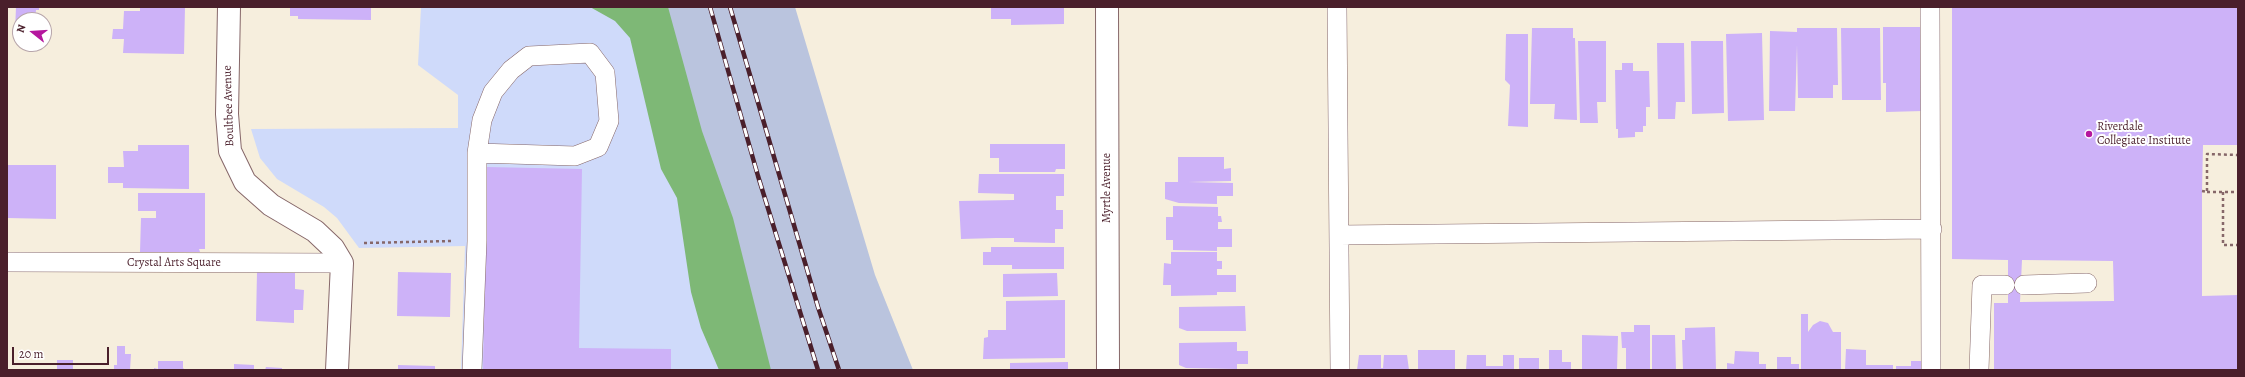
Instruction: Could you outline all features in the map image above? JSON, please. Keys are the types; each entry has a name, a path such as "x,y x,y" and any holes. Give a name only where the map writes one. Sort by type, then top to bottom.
{"street":[{"name":"Boultbee Avenue","path":"229,7 227,114 230,151 245,182 271,205 315,231 337,256"},
{"name":"Myrtle Avenue","path":"1107,7 1108,370"},
{"path":"337,256 337,370"}],"lane":[{"path":"1337,7 1340,370"},
{"path":"1930,7 1932,229 1931,370"},
{"path":"472,370 477,241 477,153 482,120 493,92 511,70 529,56 590,53 605,73 609,121 598,147 575,156 477,153"},
{"path":"1339,235 1932,229"},
{"name":"Crystal Arts Square","path":"7,262 337,256"},
{"path":"2024,285 2087,283"},
{"path":"1980,370 1982,285 2005,285"}],"path":[{"path":"2207,192 2207,154 2238,155"},
{"path":"2202,192 2238,192"},
{"path":"2224,192 2223,245 2238,245"},
{"path":"337,256 375,242 477,241"}],"shaded area":[{"path":"421,7 644,7 748,370 461,370 465,246 359,248 337,218 324,207 277,179 260,158 251,129 458,128 458,95 418,65"},
{"path":"644,7 795,7 875,275 913,370 748,370"}],"green space":[{"path":"590,7 668,7 702,131 733,218 771,370 719,370 701,328 691,292 677,198 661,169 630,38 615,21"}],"building":[{"path":"16,7 39,7 39,10 36,10 36,12 16,12"},
{"path":"140,7 185,7 184,54 123,53 124,39 112,39 113,29 123,29 124,11 140,11"},
{"path":"290,7 371,7 371,20 298,19 298,16 290,16"},
{"path":"991,7 1064,7 1064,24 1011,25 1011,19 991,19"},
{"name":"Riverdale Collegiate Institute","path":"1952,7 2238,7 2238,145 2203,145 2202,296 2238,295 2238,370 1994,370 1994,303 2008,303 2008,260 1952,259","holes":["2022,260 2113,261 2114,301 2020,302"]},
{"path":"1883,27 1922,27 1923,111 1886,112 1886,83 1883,83"},
{"path":"1532,28 1573,28 1573,38 1575,38 1577,120 1554,119 1555,104 1530,104"},
{"path":"1797,28 1837,28 1838,85 1833,85 1833,98 1798,98 1797,45 1795,111 1769,111 1770,31 1797,32"},
{"path":"1841,28 1880,28 1881,100 1842,100"},
{"path":"1762,33 1764,120 1728,121 1726,34"},
{"path":"1506,34 1528,34 1528,127 1508,126 1510,85 1505,80"},
{"path":"1578,41 1606,41 1606,102 1597,102 1598,123 1580,123"},
{"path":"1691,41 1723,41 1724,113 1692,114"},
{"path":"1657,43 1684,43 1685,102 1676,102 1675,119 1658,119"},
{"path":"1622,63 1633,63 1633,71 1649,71 1650,107 1646,107 1646,126 1643,126 1643,132 1635,132 1635,137 1618,138 1618,129 1616,129 1615,70 1622,70"},
{"path":"990,144 1065,144 1065,169 1056,169 1055,172 999,172 999,158 990,158"},
{"path":"138,145 189,145 189,189 123,188 123,183 108,183 108,167 124,167 123,151 138,151"},
{"path":"1178,157 1224,157 1224,169 1231,168 1231,181 1188,182 1233,183 1233,196 1217,196 1217,204 1179,203 1165,199 1165,182 1178,182"},
{"path":"7,165 56,165 56,219 7,218"},
{"path":"487,167 582,169 579,348 671,349 671,370 483,370"},
{"path":"979,174 1064,174 1064,196 1056,196 1056,210 1063,210 1063,229 1055,229 1055,243 1014,242 1014,238 961,239 959,201 1014,200 1014,194 978,193"},
{"path":"138,193 205,193 205,249 199,249 200,252 140,252 141,218 156,218 156,211 138,211"},
{"path":"1173,206 1218,207 1218,216 1221,216 1222,222 1218,222 1218,229 1232,229 1232,247 1217,247 1217,251 1173,250 1173,240 1166,240 1166,217 1173,217"},
{"path":"991,247 1064,247 1064,269 1012,269 1012,265 983,265 983,252 991,252"},
{"path":"1171,252 1217,252 1217,261 1222,261 1222,269 1217,269 1217,275 1236,275 1236,292 1217,292 1217,295 1171,296 1171,285 1163,285 1164,263 1171,264"},
{"path":"257,272 295,273 295,289 304,290 303,310 294,310 294,323 256,321"},
{"path":"398,272 451,273 450,317 397,316"},
{"path":"1057,273 1058,296 1003,297 1003,274"},
{"path":"1065,300 1065,358 983,359 984,338 988,337 988,330 1006,330 1006,301"},
{"path":"1245,306 1246,331 1187,331 1179,328 1179,307"},
{"path":"1801,314 1808,314 1808,332 1813,325 1820,321 1828,323 1833,332 1841,332 1841,370 1801,370"},
{"path":"1634,325 1650,325 1650,370 1626,370 1626,348 1622,348 1621,332 1634,332"},
{"path":"1715,327 1716,370 1683,370 1682,340 1685,340 1685,328"},
{"path":"1582,335 1618,336 1617,370 1582,370"},
{"path":"1652,335 1675,335 1676,370 1652,370"},
{"path":"1237,342 1237,351 1248,351 1248,364 1237,364 1237,369 1186,368 1179,365 1179,343"},
{"path":"117,346 125,346 125,354 131,354 130,370 114,370 114,365 117,365"},
{"path":"1846,349 1866,350 1866,365 1893,365 1893,370 1845,370"},
{"path":"1418,350 1455,350 1455,370 1418,370"},
{"path":"1549,350 1562,350 1562,362 1571,362 1571,370 1549,370"},
{"path":"1735,351 1759,352 1759,364 1766,364 1766,370 1727,370 1727,363 1734,364"},
{"path":"1359,355 1381,355 1381,368 1383,368 1384,355 1407,355 1409,370 1357,370"},
{"path":"1467,355 1486,355 1486,366 1503,366 1503,355 1514,355 1514,370 1466,370"},
{"path":"1777,357 1791,357 1791,364 1799,364 1799,370 1777,370"},
{"path":"1519,358 1539,358 1539,370 1519,370"},
{"path":"57,360 73,360 73,370 57,370"},
{"path":"158,361 183,361 183,368 185,370 154,370 154,368 158,369"},
{"path":"1911,361 1922,361 1922,370 1896,370 1896,366 1911,366"},
{"path":"1068,362 1068,370 1010,370 1010,363"},
{"path":"234,364 254,365 254,370 234,370"},
{"path":"398,365 435,366 435,370 398,370"},
{"path":"266,367 282,368 282,370 265,370"}],"railway":[{"path":"710,7 758,176 818,370"},
{"path":"730,7 818,307 839,370"}],"place":[{"name":"Riverdale Collegiate Institute","path":"2089,134"}]}
